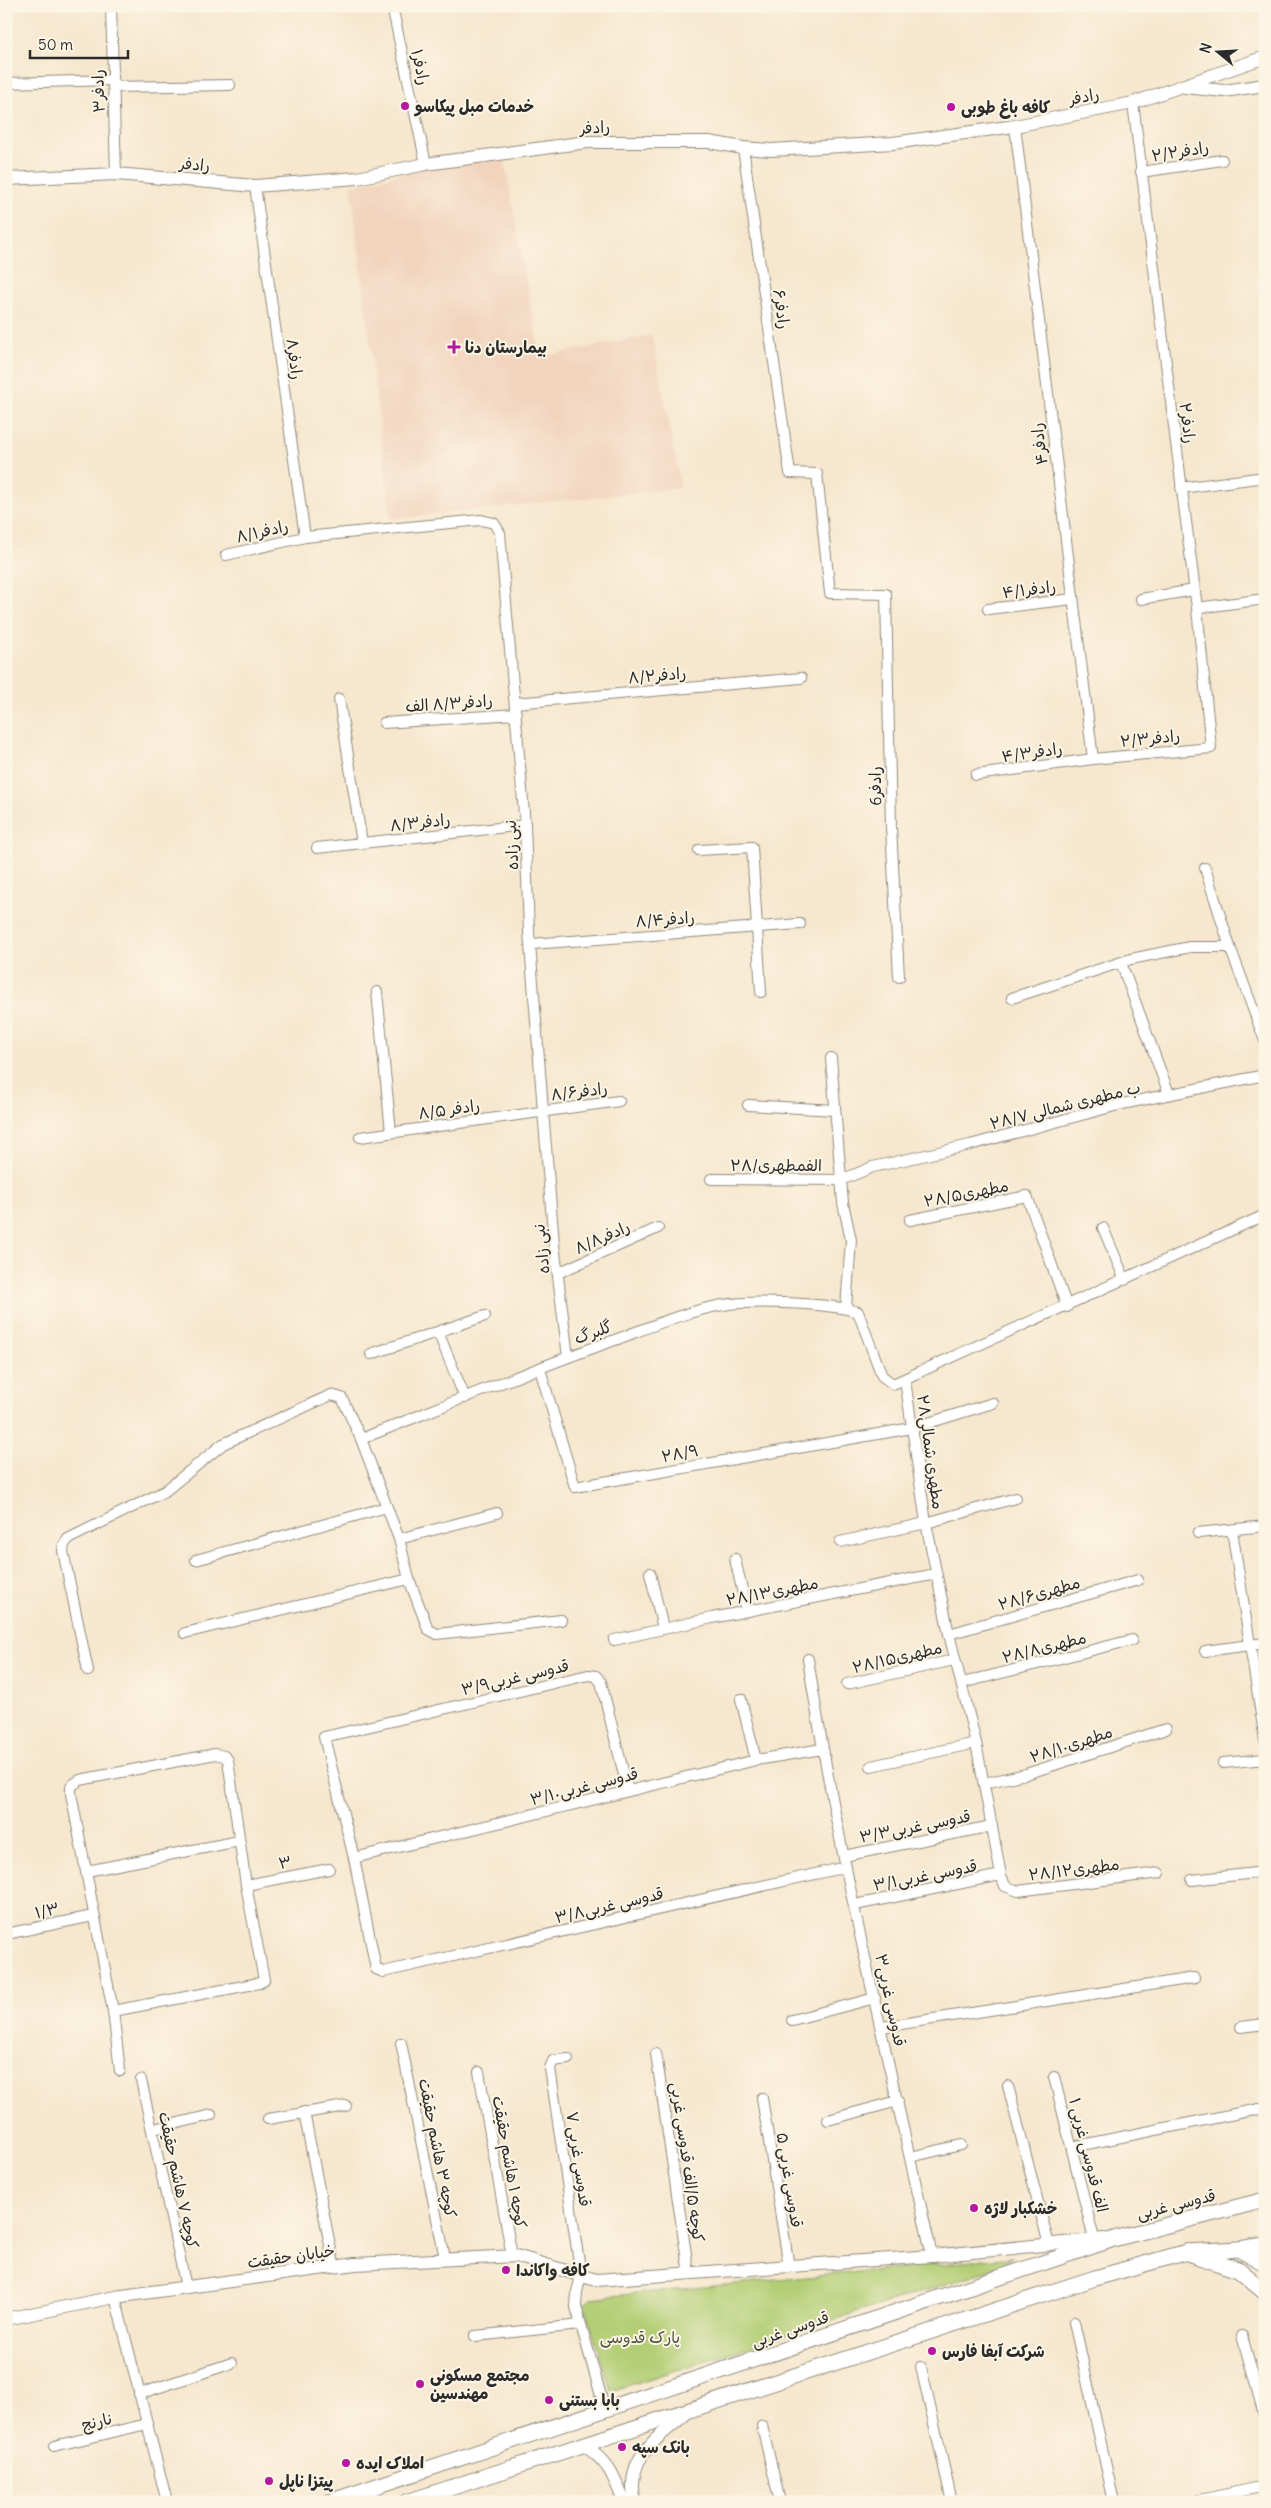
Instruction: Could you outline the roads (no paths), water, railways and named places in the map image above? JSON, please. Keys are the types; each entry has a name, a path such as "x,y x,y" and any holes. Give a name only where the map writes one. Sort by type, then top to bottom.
{"main road":[{"name":"قدوسی غربی","path":"329,2502 362,2497 605,2410 1117,2238 1265,2200"},
{"path":"1241,2206 1265,2210"},
{"path":"407,2502 1095,2278 1187,2252 1238,2249 1265,2245"},
{"path":"1238,2249 1265,2263"},
{"path":"1187,2252 1240,2270 1265,2292"}],"street":[{"name":"رادفر۳","path":"111,6 116,174"},
{"name":"رادفر۱","path":"392,6 426,164"},
{"path":"1182,87 1265,57"},
{"path":"1182,87 1265,67"},
{"path":"6,83 230,86"},
{"path":"1182,87 1224,91 1265,85"},
{"name":"رادفر","path":"6,179 116,174 255,186 357,178 426,164 587,142 709,142 744,148 772,150 893,143 1015,126 1133,103 1182,87"},
{"name":"رادفر۲","path":"1133,103 1182,488 1211,748"},
{"name":"رادفر۴","path":"1015,126 1093,759"},
{"name":"رادفر۶","path":"744,148 790,473 817,474 830,592 886,594"},
{"name":"رادفر۲/۲","path":"1142,172 1222,160"},
{"name":"رادفر۸","path":"255,186 304,537"},
{"path":"1182,488 1265,477"},
{"name":"نبی زاده","path":"304,537 481,520 494,524 500,532 526,825 531,944 543,1110 568,1357"},
{"name":"۸/۱رادفر","path":"226,555 304,537"},
{"path":"1141,599 1194,590"},
{"name":"6رادفر","path":"886,594 891,827 899,976"},
{"name":"رادفر۴/۱","path":"988,609 1073,599"},
{"path":"1196,608 1265,599"},
{"name":"رادفر۸/۲","path":"515,703 801,678"},
{"path":"339,699 362,844"},
{"name":"رادفر۸/۳ الف","path":"384,723 516,714"},
{"name":"رادفر۲/۳","path":"1093,759 1211,748"},
{"name":"رادفر۴/۳","path":"976,775 1093,759"},
{"name":"رادفر۸/۳","path":"317,848 526,825"},
{"path":"698,850 752,847 761,992"},
{"path":"1205,868 1230,947 1265,1041"},
{"name":"رادفر۸/۴","path":"531,944 800,924"},
{"path":"1012,998 1121,963 1190,947 1230,947"},
{"path":"1121,963 1169,1094"},
{"path":"378,992 391,1132"},
{"path":"831,1058 843,1203 851,1240 846,1308 858,1312 882,1376 893,1384 905,1380"},
{"name":"۲۸/۷ ب مطهرى شمالى","path":"841,1180 873,1168 970,1145 1122,1104 1265,1075"},
{"name":"۸/۶رادفر","path":"543,1110 619,1101"},
{"path":"748,1105 835,1110"},
{"name":"۸/۵ رادفر","path":"360,1137 543,1110"},
{"name":"۲۸/الفمطهری","path":"711,1179 841,1180"},
{"name":"مطهری۲۸/۵","path":"910,1220 1028,1196 1067,1307"},
{"name":"مطهرى شمالى۲۸","path":"1001,1875 976,1742 962,1683 954,1660 926,1523 905,1380 1265,1215"},
{"name":"۸/۸رادفر","path":"558,1273 658,1228"},
{"path":"1103,1228 1125,1280"},
{"name":"گلبرگ","path":"361,1439 568,1357 694,1311 724,1304 783,1304 846,1308"},
{"path":"371,1354 486,1316"},
{"path":"438,1332 465,1398"},
{"name":"۲۸/۹","path":"540,1368 575,1487 912,1428"},
{"path":"88,1671 63,1551 68,1539 165,1492 223,1444 331,1395 342,1398 361,1439 399,1539 409,1579 428,1629 438,1634 561,1620"},
{"path":"912,1428 992,1403"},
{"path":"840,1542 926,1523 1016,1498"},
{"path":"196,1560 387,1507"},
{"path":"399,1539 497,1513"},
{"path":"1198,1533 1265,1526"},
{"path":"1232,1530 1265,1740"},
{"path":"735,1559 748,1611"},
{"path":"650,1573 663,1628"},
{"name":"مطهری۲۸/۱۳","path":"614,1640 663,1628 936,1574"},
{"path":"186,1633 409,1579"},
{"name":"مطهری۲۸/۶","path":"949,1634 1138,1580"},
{"name":"مطهری۲۸/۸","path":"962,1683 1132,1640"},
{"path":"1205,1651 1265,1643"},
{"name":"قدوسی غربی۳","path":"808,1659 822,1749 846,1867 932,2256"},
{"name":"مطهری۲۸/۱۵","path":"847,1684 954,1660"},
{"name":"قدوسی غربی۳/۹","path":"354,1858 324,1737 578,1678 596,1676 601,1682 628,1791"},
{"path":"741,1699 756,1760"},
{"name":"مطهری۲۸/۱۰","path":"984,1784 1026,1774 1166,1729"},
{"path":"871,1766 976,1742"},
{"name":"قدوسی غربی۳/۱۰","path":"354,1858 756,1760 822,1749"},
{"path":"113,2011 259,1984 264,1980 246,1885 228,1760 224,1756 215,1754 80,1780 72,1786 71,1794 87,1871 93,1916 113,2011 120,2071"},
{"path":"1223,1763 1265,1759"},
{"name":"قدوسی غربی۳/۳","path":"844,1856 992,1826"},
{"path":"87,1871 239,1841"},
{"name":"قدوسی غربی۳/۸","path":"354,1858 376,1968 383,1972 846,1867"},
{"name":"۳","path":"246,1885 329,1868"},
{"path":"1192,1880 1265,1872"},
{"name":"مطهری۲۸/۱۲","path":"1001,1875 1005,1886 1018,1891 1159,1873"},
{"name":"قدوسی غربی۳/۱","path":"855,1905 1001,1875"},
{"name":"۱/۳","path":"6,1934 93,1916"},
{"path":"882,2027 1194,1978"},
{"path":"792,2020 875,1998"},
{"path":"1241,2027 1265,2024"},
{"name":"کوچه ۳ هاشم حقیقت","path":"401,2043 445,2258"},
{"name":"کوچه ۵/الف قدوسی غربی","path":"656,2054 689,2274"},
{"name":"۷ قدوسی غربی","path":"568,2059 553,2061 550,2068 581,2276"},
{"name":"کوچه ۱ هاشم حقیقت","path":"479,2072 512,2256"},
{"name":"۱ الف قدوسی غربی","path":"1054,2077 1094,2239"},
{"name":"کوچه ۷ هاشم حقیقت","path":"141,2080 154,2129 186,2287"},
{"path":"1008,2086 1049,2245"},
{"name":"۵ قدوسی غربی","path":"762,2098 789,2266"},
{"path":"828,2120 898,2101"},
{"path":"268,2119 346,2106"},
{"path":"1072,2146 1259,2109"},
{"path":"304,2112 334,2266"},
{"path":"154,2129 211,2115"},
{"path":"910,2157 961,2145"},
{"name":"خیابان حقیقت","path":"6,2319 115,2297 334,2266 445,2258 512,2256 596,2280 932,2256 1117,2238"},
{"path":"581,2276 576,2307 605,2410"},
{"path":"115,2297 167,2502"},
{"path":"1074,2322 1114,2502"},
{"path":"475,2336 580,2325"},
{"path":"1242,2336 1265,2418"},
{"path":"139,2394 232,2363"},
{"path":"921,2367 952,2502"},
{"path":"635,2502 633,2474 638,2460 647,2448 692,2409"},
{"name":"نارنج","path":"54,2446 147,2424"},
{"path":"762,2426 780,2502"},
{"path":"584,2445 602,2457 610,2468 624,2502"},
{"path":"1190,2502 1214,2499 1265,2486"}],"place":[{"name":"خدمات مبل پیکاسو","path":"405,106"},
{"name":"کافه باغ طوبی","path":"951,107"},
{"name":"بیمارستان دنا","path":"454,347"},
{"name":"خشکبار لاژه","path":"974,2208"},
{"name":"کافه واکاندا","path":"506,2270"},
{"name":"شرکت آبفا فارس","path":"932,2351"},
{"name":"مجتمع مسکونی مهندسین","path":"420,2384"},
{"name":"بابا بستنی","path":"549,2400"},
{"name":"بانک سپه","path":"622,2447"},
{"name":"املاک ایده","path":"346,2463"},
{"name":"پیتزا ناپل","path":"269,2481"}],"park label":[{"name":"پارک قدوسی","path":"640,2337"}]}
